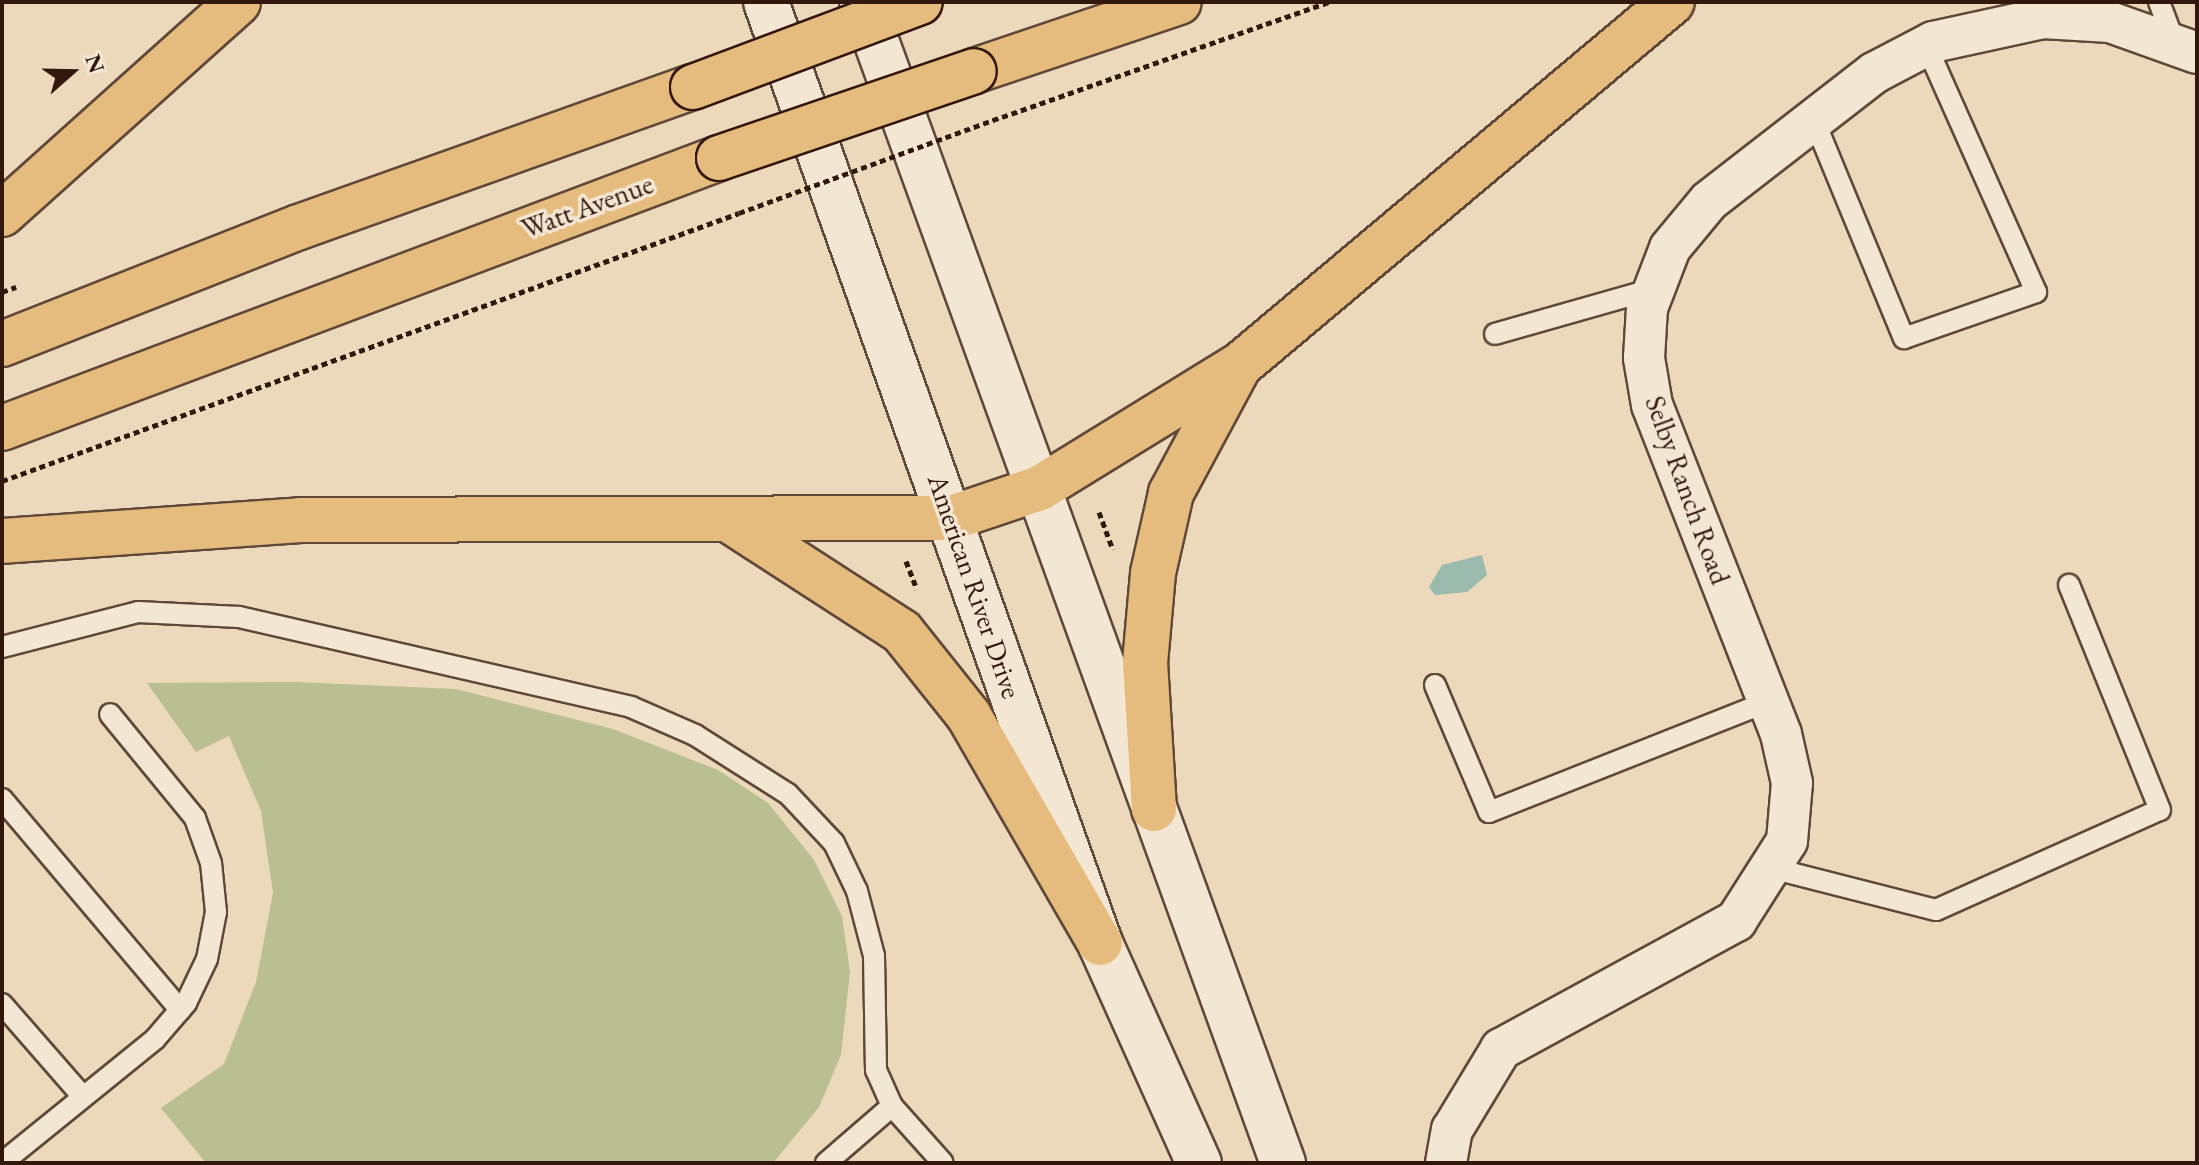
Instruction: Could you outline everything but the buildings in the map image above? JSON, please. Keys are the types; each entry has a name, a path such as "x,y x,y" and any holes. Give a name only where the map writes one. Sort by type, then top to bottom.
{"main road":[{"path":"2,214 238,2"},
{"path":"2,344 299,227 693,87 920,2"},
{"name":"Watt Avenue","path":"2,428 719,158 1179,2"},
{"path":"2,541 300,520 951,518 1040,488 1240,365 1672,2"},
{"path":"1154,809 1145,663 1153,573 1171,493 1240,365"},
{"path":"727,519 902,632 969,716 1100,943"}],"street":[{"name":"American River Drive","path":"766,2 1100,943 1199,1163"},
{"path":"862,2 1283,1163"},
{"name":"Selby Ranch Road","path":"1446,1163 1452,1130 1501,1049 1700,945 1753,905 1775,869 1787,841 1792,783 1769,701 1652,405 1644,358 1653,289 1670,248 1698,212 1814,120 1874,73 1926,45 1981,26 2043,18 2110,22 2186,47"}],"lane":[{"path":"2159,2 2186,47"},
{"path":"1814,120 1904,338 2036,292 1926,45"},
{"path":"1495,334 1600,298 1653,289"},
{"path":"1775,869 1936,910 2160,810 2069,585"},
{"path":"2,647 138,612 239,617 631,707 695,735 788,794 834,843 857,891 874,956 876,1070 892,1106 943,1163"},
{"path":"1435,685 1489,812 1769,701"},
{"path":"2,1163 83,1097 180,1010 207,959 216,912 211,863 195,818 110,714"},
{"path":"2,799 180,1010"},
{"path":"2,1004 83,1097"},
{"path":"826,1163 892,1106"}],"path":[{"path":"2,481 1002,117 1328,2"},
{"path":"1099,512 1116,558"}],"green space":[{"path":"296,682 456,689 613,729 718,770 768,803 814,860 842,916 850,972 841,1055 819,1107 773,1163 206,1163 161,1108 224,1064 256,982 273,893 261,811 229,736 196,752 147,683"}],"shaded area":[{"path":"1482,555 1487,575 1467,592 1435,595 1429,587 1442,565"}]}
